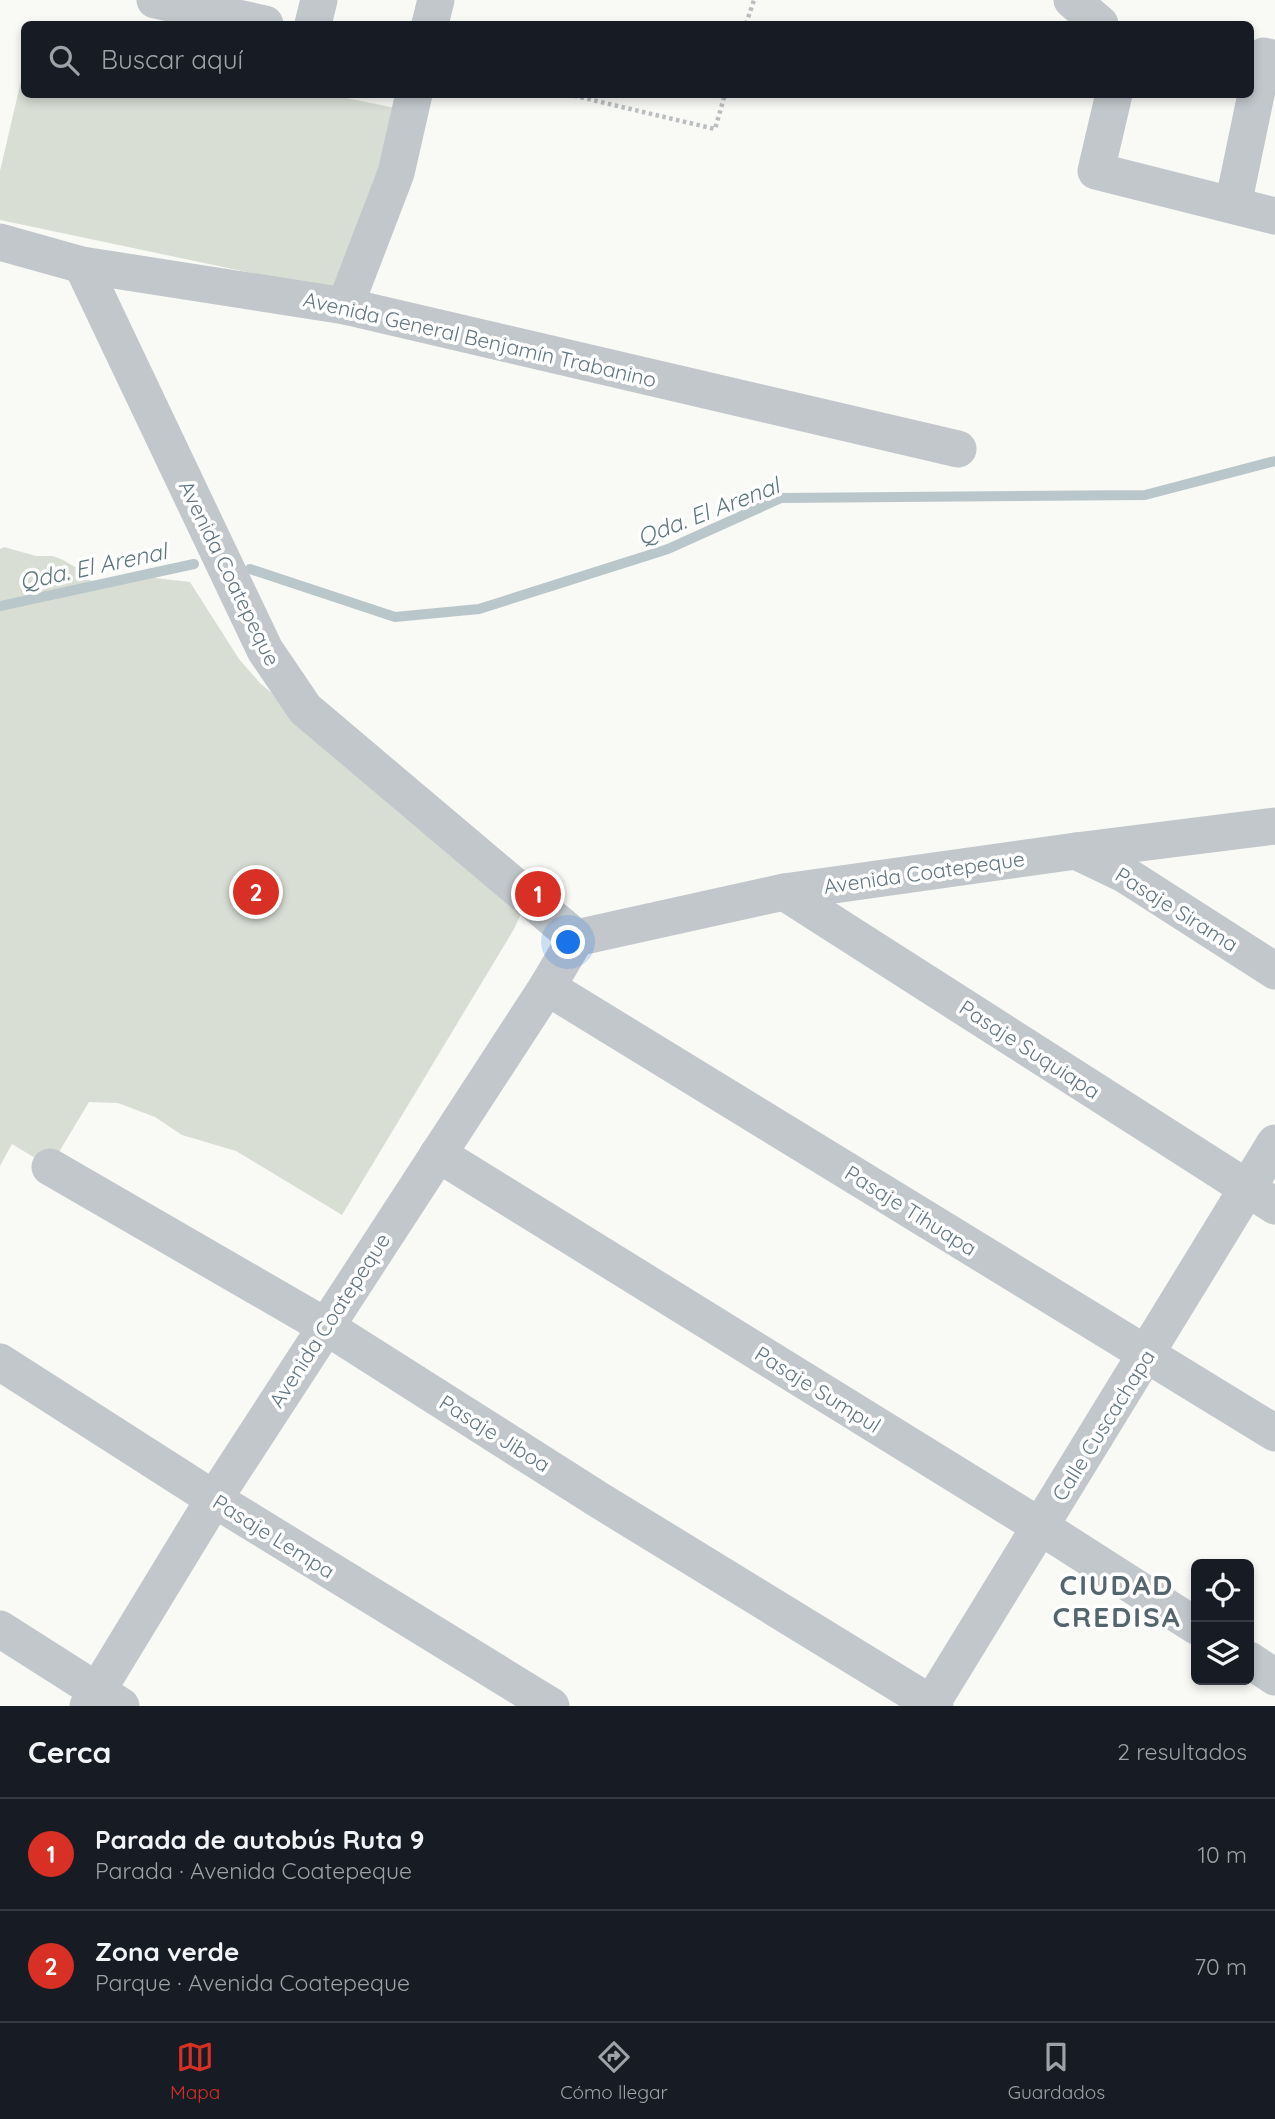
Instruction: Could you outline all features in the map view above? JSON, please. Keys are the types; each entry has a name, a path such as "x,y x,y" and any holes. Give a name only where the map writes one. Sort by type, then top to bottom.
{"street":[{"path":"155,0 251,21"},
{"path":"314,21 319,0"},
{"path":"431,21 436,0"},
{"path":"1072,0 1096,21"},
{"path":"1233,205 1264,56 1275,59"},
{"path":"345,306 396,173 413,98"},
{"path":"1114,98 1096,171 1275,216"},
{"name":"Avenida General Benjamín Trabanino","path":"0,242 82,265 345,306 958,449"},
{"name":"Avenida Coatepeque","path":"82,265 265,650 306,709 576,938"},
{"name":"Avenida Coatepeque","path":"102,1701 214,1499 547,987 576,938 785,892 1275,826"},
{"name":"Pasaje Sirama","path":"1076,851 1124,874 1275,971"},
{"name":"Pasaje Suquiapa","path":"785,892 1261,1197"},
{"name":"Pasaje Tihuapa","path":"547,987 1275,1433"},
{"name":"Calle Cuscachapa","path":"932,1705 1147,1355 1261,1197 1275,1143"},
{"name":"Pasaje Sumpul","path":"438,1154 1191,1623"},
{"name":"Pasaje Jiboa","path":"50,1167 325,1326 587,1493 932,1705"},
{"name":"Pasaje Lempa","path":"0,1362 214,1499 551,1706"},
{"path":"0,1629 102,1701"},
{"path":"1254,1663 1275,1677"}],"path":[{"path":"747,21 754,0"},
{"path":"583,98 715,130 724,98"}],"shaded area":[{"path":"21,81 21,98 347,98 410,111 342,292 0,220 0,171"},
{"path":"4,547 36,556 53,556 82,571 89,580 107,587 146,577 190,582 239,659 260,683 519,907 520,916 514,929 342,1215 236,1151 182,1135 155,1117 118,1103 89,1102 50,1167 12,1144 0,1166 0,549"}],"waterway":[{"name":"Qda. El Arenal","path":"250,569 395,617 479,609 668,549 781,498 1145,495 1275,461"},
{"name":"Qda. El Arenal","path":"0,606 194,564"}],"place":[{"name":"Zona verde","path":"256,892"},
{"name":"Parada de autobús Ruta 9","path":"538,894"}],"district":[{"name":"CIUDAD CREDISA","path":"1117,1600"}]}
